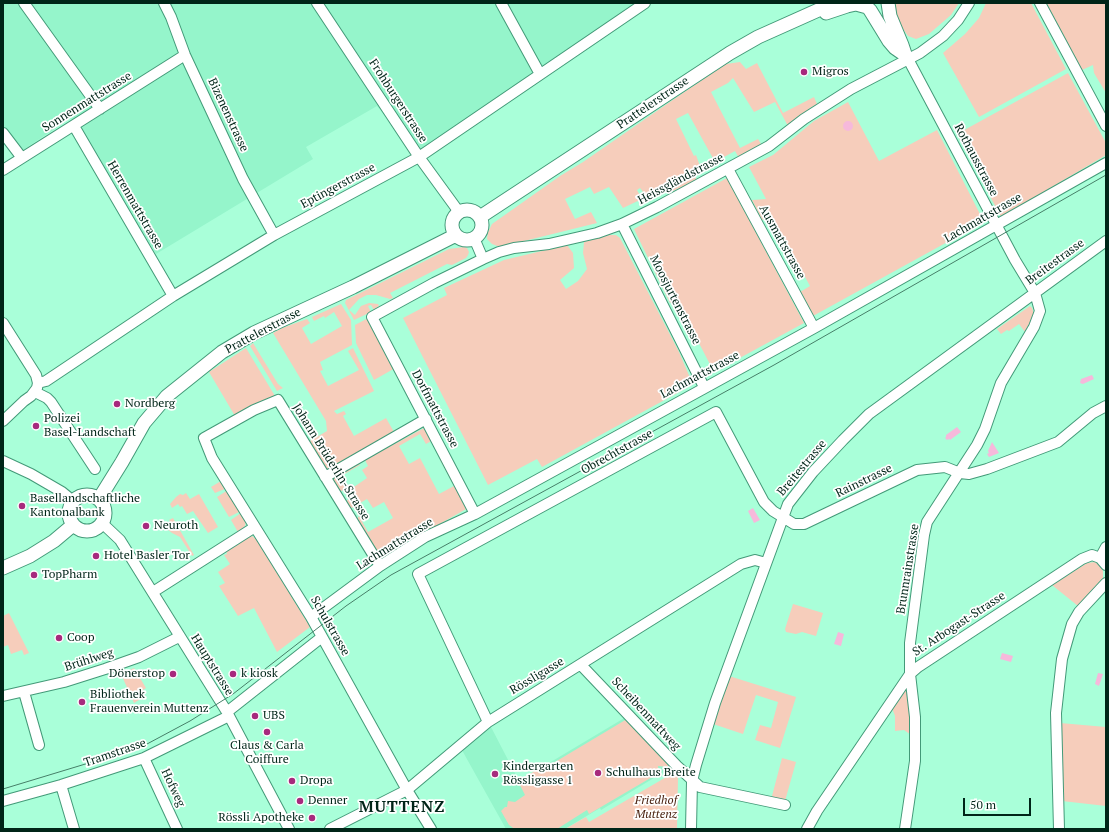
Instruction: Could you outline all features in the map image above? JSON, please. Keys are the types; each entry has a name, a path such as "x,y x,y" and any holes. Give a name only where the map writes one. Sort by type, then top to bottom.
{"main road":[{"path":"758,37 817,3"},
{"name":"Prattelerstrasse","path":"480,217 730,53 758,37 834,3"},
{"path":"888,3 890,16 906,57"},
{"path":"758,37 846,6 856,4 868,7 889,41 906,57"},
{"path":"468,210 480,217 480,231 474,238 465,239 456,235 452,227 452,223 459,212 468,210"},
{"name":"Prattelerstrasse","path":"99,499 144,422 167,396 222,352 254,333 353,288 456,235"},
{"path":"88,494 99,499 105,513 102,523 98,527 88,531 77,529 70,521 68,511 72,501 82,495 88,494"},
{"path":"3,568 30,556 54,541 73,525"}],"street":[{"path":"24,3 100,109"},
{"name":"Bizenenstrasse","path":"164,3 171,17 185,55 243,179 274,235"},
{"name":"Frohburgerstrasse","path":"317,3 419,157 459,212"},
{"path":"501,3 540,74"},
{"name":"Eptingerstrasse","path":"3,421 37,387 173,296 274,235 419,157 645,3"},
{"name":"Heissgländstrasse","path":"372,317 434,283 483,259 514,248 550,244 597,233 622,224 657,207 769,146 804,119 851,89 906,57 920,53 943,36 958,20 969,3"},
{"path":"1040,3 1106,126"},
{"name":"Sonnenmattstrasse","path":"3,170 185,55"},
{"name":"Rothausstrasse","path":"906,57 997,226 1035,293"},
{"name":"Herrenmattstrasse","path":"74,126 173,296"},
{"path":"3,133 22,158"},
{"name":"Lachmattstrasse","path":"311,617 380,566 425,537 474,514 814,328 997,226 1106,163"},
{"name":"Ausmattstrasse","path":"728,169 814,328"},
{"name":"Moosjurtenstrasse","path":"622,224 704,387"},
{"path":"474,238 483,259"},
{"name":"Breitestrasse","path":"691,829 692,781 715,704 788,504 813,472 869,414 1106,241"},
{"name":"Brunnrainstrasse","path":"905,829 915,761 914,717 910,674 910,643 927,522 960,473 985,430 1001,383 1034,326 1040,311 1035,293"},
{"name":"Dorfmattstrasse","path":"372,317 474,514"},
{"path":"3,323 36,375 37,387 51,402 95,469"},
{"name":"Johann Brüderlin-Strasse","path":"204,438 254,410 278,400 380,566"},
{"path":"960,473 969,474 987,469 1058,442 1093,413 1106,406"},
{"name":"Obrechtstrasse","path":"488,722 418,574 716,412 764,502 773,511 783,517"},
{"path":"325,477 426,419"},
{"name":"Schulstrasse","path":"204,438 212,458 311,617 407,790 431,829"},
{"path":"3,461 31,474 62,492 72,501"},
{"name":"Rainstrasse","path":"783,517 794,524 804,524 917,470 945,467 960,473"},
{"name":"Hauptstrasse","path":"102,523 120,540 228,714 289,829"},
{"path":"153,592 255,527"},
{"path":"1103,561 1106,547"},
{"name":"St. Arbogast-Strasse","path":"807,829 817,811 910,674 934,655 1082,559 1092,555 1103,561"},
{"name":"Rössligasse","path":"330,829 407,790 488,722 741,564 755,560 766,563"},
{"path":"1059,829 1056,713 1062,659 1072,624 1080,612 1106,583"},
{"name":"Brühlweg","path":"3,696 64,682 139,657 180,637"},
{"name":"Tramstrasse","path":"3,802 144,758 228,714 322,637"},
{"name":"Scheibenmattweg","path":"581,665 692,781 700,787 785,804"},
{"path":"24,692 39,745"},
{"name":"Hofweg","path":"144,758 177,829"},
{"path":"61,785 74,829"}],"shaded area":[{"path":"3,3 645,3 419,157 377,106 306,147 313,159 156,254 71,118 23,150 3,125"},
{"path":"846,121 850,121 852,122 852,130 846,131 843,128 843,124"},
{"path":"1092,375 1094,379 1083,384 1080,383 1081,379"},
{"path":"957,427 961,432 950,440 947,440 945,438 946,435"},
{"path":"992,442 999,453 989,457 987,454 989,453 988,451"},
{"path":"753,508 760,520 754,523 748,511"},
{"path":"838,632 844,634 841,646 834,644"},
{"path":"1002,653 1013,656 1011,662 1000,659"},
{"path":"1098,673 1103,674 1099,686 1095,684"},
{"name":"Schulhaus Breite","path":"626,717 668,762 667,770 601,810 600,808 565,829 506,829 463,752 463,750 491,727 519,781"}],"green space":[{"path":"895,3 959,3 951,15 929,34 916,39 908,36 901,26 894,10"},
{"path":"986,3 1031,3 1066,69 979,117 943,53 965,34 979,18"},
{"path":"1046,3 1106,3 1106,93 1094,73 1093,65 1082,70"},
{"path":"740,62 746,69 757,63 783,113 814,97 817,104 788,126 775,102 754,112 733,78 728,83 711,92 740,148 758,139 761,144 739,158 735,151 715,162 688,113 676,119 694,156 696,155 701,169 693,173 697,180 673,191 669,184 646,196 640,188 637,190 642,199 623,208 609,187 594,194 590,187 565,199 575,219 591,212 597,223 500,247 492,244 487,239 488,232 492,224 560,176 583,162 726,64"},
{"path":"1068,73 1106,143 1106,155 1001,217 957,134"},
{"path":"848,102 879,161 937,130 980,214 978,222 971,229 813,316 800,292 810,286 771,215 762,220 752,200 766,199 749,167 773,155 814,121"},
{"path":"727,178 804,323 714,372 676,299 670,303 634,229"},
{"path":"609,235 616,235 620,238 679,352 692,385 542,467 537,459 488,485 403,318 447,295 444,288 504,260 567,245 573,253 574,268 560,280 566,289 578,281 587,269 583,253 584,242"},
{"path":"467,248 469,252 466,258 452,265 447,264 390,293 393,298 390,299 376,295 367,295 359,299 349,310 355,315 361,306 369,303 378,304 379,306 374,310 371,305 368,306 371,312 354,320 345,303 346,300 449,249"},
{"path":"341,304 351,320 352,345 320,362 323,370 320,371 328,386 359,370 348,351 353,348 374,391 334,411 337,414 344,411 346,414 343,416 354,436 386,418 394,432 330,470 322,467 308,442 327,431 326,421 273,333 307,319 310,323 302,328 311,344 342,326 334,312 325,318 324,316 314,321 312,317"},
{"path":"1030,306 1034,314 1025,332 1019,324 1009,331 1007,330 1001,334 997,329"},
{"path":"370,317 397,367 374,380 356,343 355,325"},
{"path":"253,343 278,384 283,388 277,391 250,346"},
{"path":"246,348 275,396 235,416 209,372"},
{"path":"426,427 433,440 426,444 420,434 399,446 409,464 420,458 439,494 454,486 440,460 442,459 468,508 411,540 408,535 374,553 356,520 359,516 368,532 393,518 384,502 373,508 367,499 348,510 344,503 354,495 351,489 367,478 362,470 368,466 365,460"},
{"path":"358,462 360,465 341,476 348,487 340,492 331,480 332,477"},
{"path":"221,481 227,488 215,493 211,487"},
{"path":"228,490 241,511 229,517 217,497"},
{"path":"186,493 190,499 199,494 218,527 208,533 193,511 187,514 182,506 180,507 178,504 172,508 170,504 176,497 180,494 183,495"},
{"path":"241,513 246,521 245,526 238,532 231,520"},
{"path":"173,518 194,555 192,556 180,537 167,529 167,526 171,523 169,520"},
{"path":"252,536 257,540 310,627 277,652 254,608 238,616 219,586 225,583 218,572 230,564 224,555 227,554 226,551"},
{"path":"1095,562 1103,571 1103,578 1078,606 1052,585 1087,563"},
{"path":"793,604 823,613 816,636 802,632 796,634 786,632 785,629"},
{"path":"9,613 29,653 24,655 22,650 11,654 8,645 3,647 3,616"},
{"path":"134,668 146,688 140,692 144,697 134,703 121,674"},
{"path":"729,676 796,697 780,748 755,740 760,725 771,728 778,702 756,695 743,734 713,724"},
{"path":"904,691 909,692 911,735 904,730 895,731 895,716 892,708"},
{"name":"Schulhaus Breite","path":"627,719 668,763 668,767 658,766 659,773 589,814 587,810 557,829 514,829 509,825 501,811 507,807 508,801 515,802 525,795 518,781 548,763 550,765"},
{"path":"1060,723 1106,727 1106,806 1062,801"},
{"path":"782,758 796,762 785,801 773,798 772,796"},
{"name":"Friedhof Muttenz","path":"675,772 678,778 677,829 565,829 586,817 589,822"}],"tram line":[{"path":"3,789 125,752 147,744 190,721 233,694 346,606 391,575 774,365 1106,175"}],"place":[{"name":"Migros","path":"804,72"},
{"name":"Nordberg","path":"117,404"},
{"name":"Polizei Basel-Landschaft","path":"36,426"},
{"name":"Basellandschaftliche Kantonalbank","path":"22,506"},
{"name":"Neuroth","path":"146,526"},
{"name":"Hotel Basler Tor","path":"96,556"},
{"name":"TopPharm","path":"34,575"},
{"name":"Coop","path":"59,638"},
{"name":"Dönerstop","path":"173,674"},
{"name":"k kiosk","path":"233,674"},
{"name":"Bibliothek Frauenverein Muttenz","path":"82,702"},
{"name":"UBS","path":"255,716"},
{"name":"Claus & Carla Coiffure","path":"267,732"},
{"name":"Schulhaus Breite","path":"598,773"},
{"name":"Kindergarten Rössligasse 1","path":"495,774"},
{"name":"Dropa","path":"292,781"},
{"name":"Denner","path":"300,801"},
{"name":"Rössli Apotheke","path":"312,818"}],"district":[{"name":"MUTTENZ","path":"402,807"}]}
